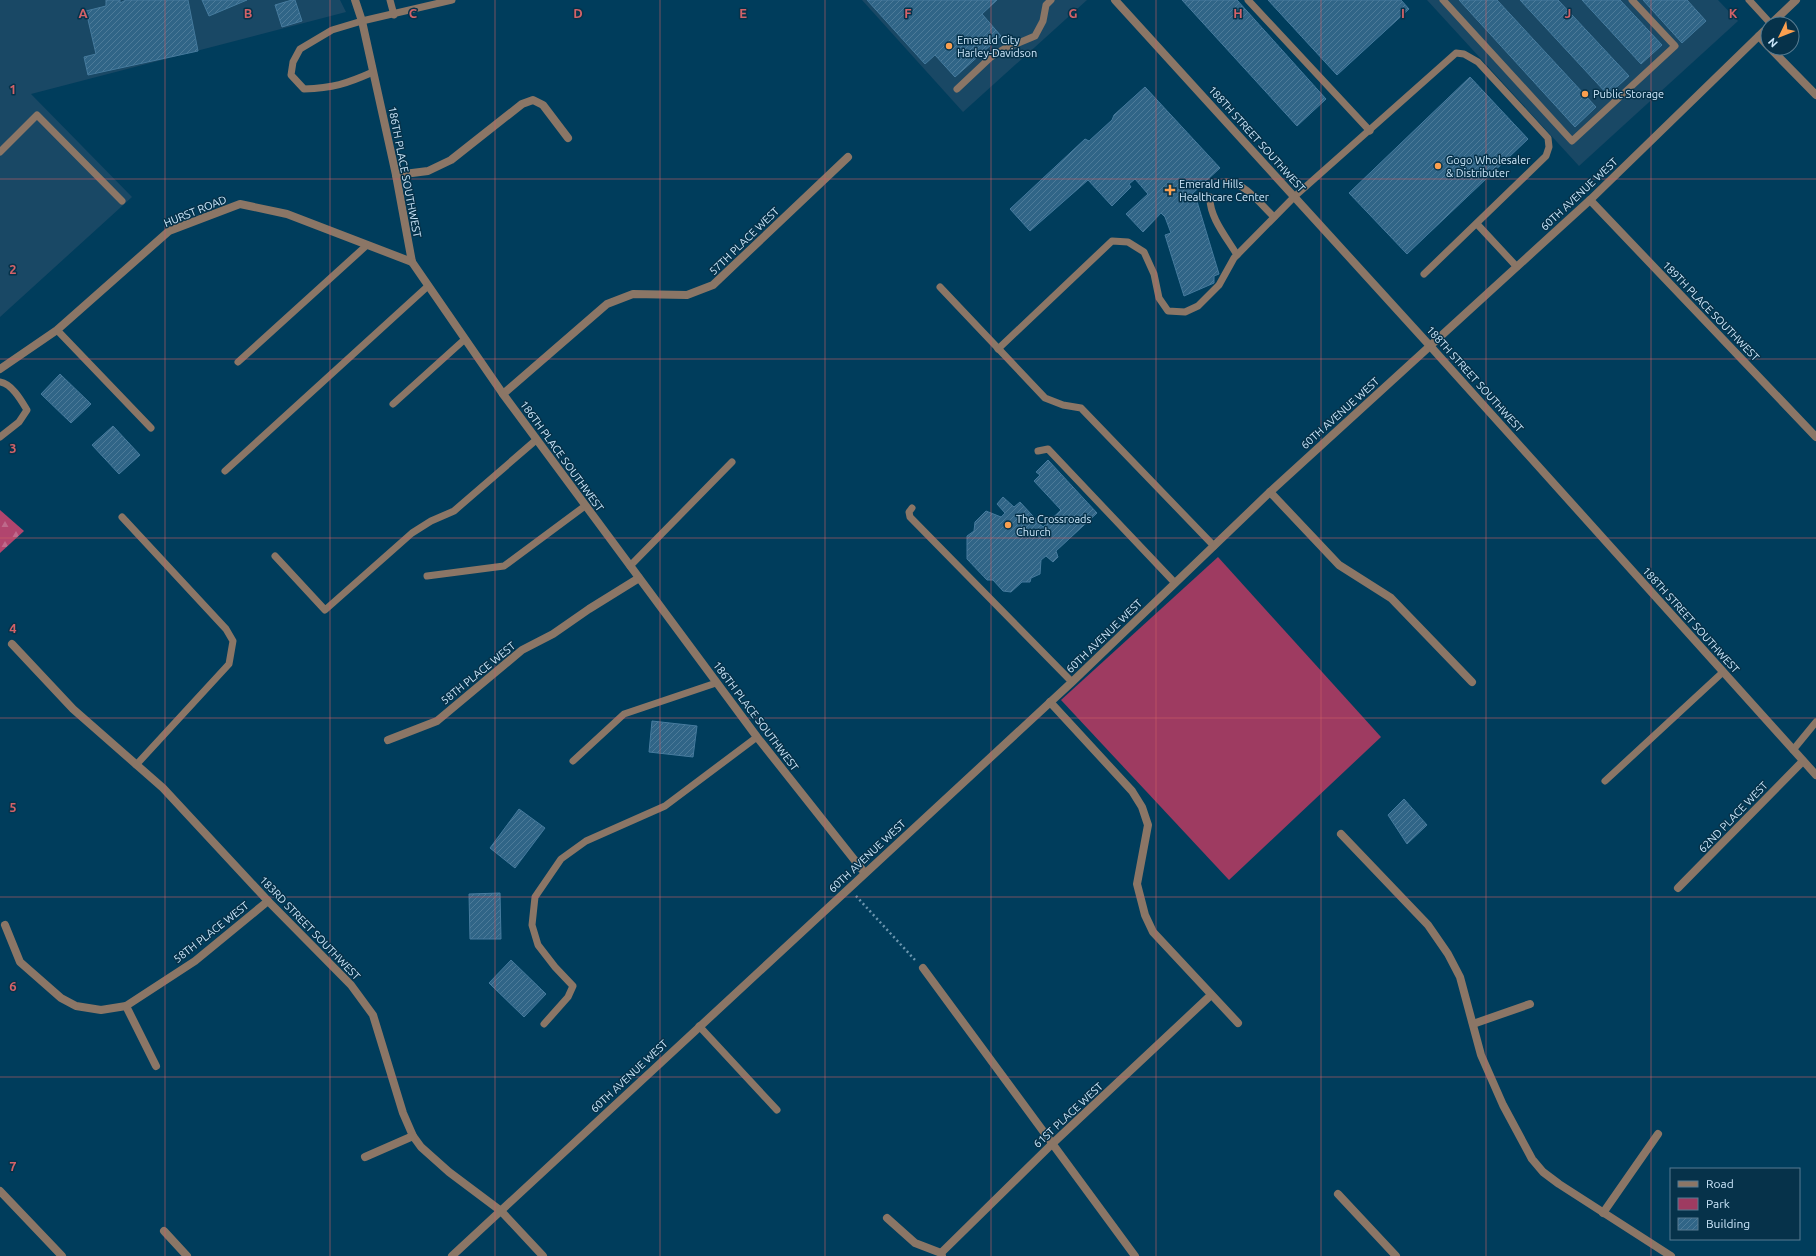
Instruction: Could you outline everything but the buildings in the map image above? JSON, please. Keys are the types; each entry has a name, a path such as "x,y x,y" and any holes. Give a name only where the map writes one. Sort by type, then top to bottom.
{"street":[{"name":"186TH PLACE SOUTHWEST","path":"355,0 362,21 396,176 412,262 536,440 716,683 757,738 864,872"},
{"name":"188TH STREET SOUTHWEST","path":"1115,0 1431,346 1816,775"},
{"path":"1779,16 1796,0"},
{"name":"60TH AVENUE WEST","path":"452,1256 864,872 1072,682 1270,492 1590,200 1759,36"},
{"path":"1778,56 1816,95"},
{"path":"396,176 428,171 451,160 522,104 533,100 543,105 568,138"},
{"name":"57TH PLACE WEST","path":"503,394 607,304 633,294 687,295 713,285 848,156"},
{"name":"189TH PLACE SOUTHWEST","path":"1590,200 1816,437"},
{"name":"HURST ROAD","path":"0,369 57,330 169,230 240,204 287,214 412,262"},
{"path":"1270,492 1339,565 1391,598 1472,682"},
{"name":"58TH PLACE WEST","path":"388,740 437,721 522,650 553,634 589,609 639,578"},
{"name":"183RD STREET SOUTHWEST","path":"12,644 73,709 162,788 268,901 351,985 366,1003 373,1015 403,1113 413,1136 432,1158 501,1211 543,1256"},
{"path":"1050,702 1132,791 1142,807 1148,825 1137,884 1145,915 1153,932 1238,1024"},
{"name":"62ND PLACE WEST","path":"1678,888 1803,761"},
{"path":"1341,834 1428,925 1448,954 1460,977 1481,1055 1500,1098 1532,1159 1543,1172 1559,1184 1671,1256"},
{"name":"58TH PLACE WEST","path":"126,1006 195,961 268,901"},
{"path":"5,926 20,962 60,998 76,1006 95,1009 126,1006 156,1066"},
{"path":"923,968 979,1042 1135,1256"},
{"name":"61ST PLACE WEST","path":"887,1218 914,1243 942,1255 1052,1144 1211,995"},
{"path":"1473,1024 1530,1004"},
{"path":"1603,1213 1658,1134"},
{"path":"365,1157 413,1136"},
{"path":"0,1191 62,1256"},
{"path":"1338,1194 1396,1256"},
{"path":"164,1231 187,1256"}],"lane":[{"path":"390,0 394,14"},
{"path":"373,72 346,85 314,89 304,89 291,75 293,62 300,49 332,30 362,21 452,0"},
{"path":"1248,0 1370,131"},
{"path":"1443,0 1572,141 1674,46 1632,0"},
{"path":"1749,0 1764,16"},
{"path":"957,89 991,57 1004,49 1035,36 1043,21 1046,2"},
{"path":"998,349 1112,241 1128,242 1144,252 1154,274 1159,298 1168,311 1185,312 1198,306 1219,285 1237,255 1294,196 1370,131 1456,53 1464,54 1478,62 1548,138 1549,147 1546,156 1424,274"},
{"path":"0,152 37,114 122,201"},
{"path":"1226,182 1234,182 1242,187 1274,217"},
{"path":"1210,197 1210,206 1213,215 1237,255"},
{"path":"1477,224 1517,267"},
{"path":"238,362 367,245"},
{"path":"225,471 428,286"},
{"path":"940,287 1045,398 1063,405 1082,408 1214,546"},
{"path":"57,330 151,428"},
{"path":"392,404 465,339"},
{"path":"0,382 6,383 21,400 27,410 19,422 0,437"},
{"path":"275,556 325,610 412,533 431,521 454,511 536,440"},
{"path":"1038,451 1048,449 1175,583"},
{"path":"630,566 732,462"},
{"path":"427,576 504,566 585,506"},
{"path":"912,508 909,512 910,517 1072,682"},
{"path":"122,517 226,629 233,641 229,664 136,765"},
{"path":"1606,781 1723,672"},
{"path":"573,761 624,714 716,683"},
{"path":"1793,750 1816,722"},
{"path":"544,1024 568,997 573,986 555,967 538,945 532,925 535,897 561,859 586,840 665,806 757,738"},
{"path":"698,1026 777,1110"}],"path":[{"path":"848,887 923,968"}],"shaded area":[{"path":"0,0 340,0 346,12 31,94 132,197 0,317"},
{"path":"862,0 1087,0 963,112"},
{"name":"Public Storage","path":"1427,0 1718,0 1738,21 1579,166"}],"green space":[{"path":"0,510 24,531 0,553"},
{"path":"1218,557 1381,737 1229,880 1061,700"}],"place":[{"name":"Emerald City Harley-Davidson","path":"949,46"},
{"name":"Public Storage","path":"1585,94"},
{"name":"Gogo Wholesaler & Distributer","path":"1438,166"},
{"name":"Emerald Hills Healthcare Center","path":"1170,190"},
{"name":"The Crossroads Church","path":"1008,525"}]}
